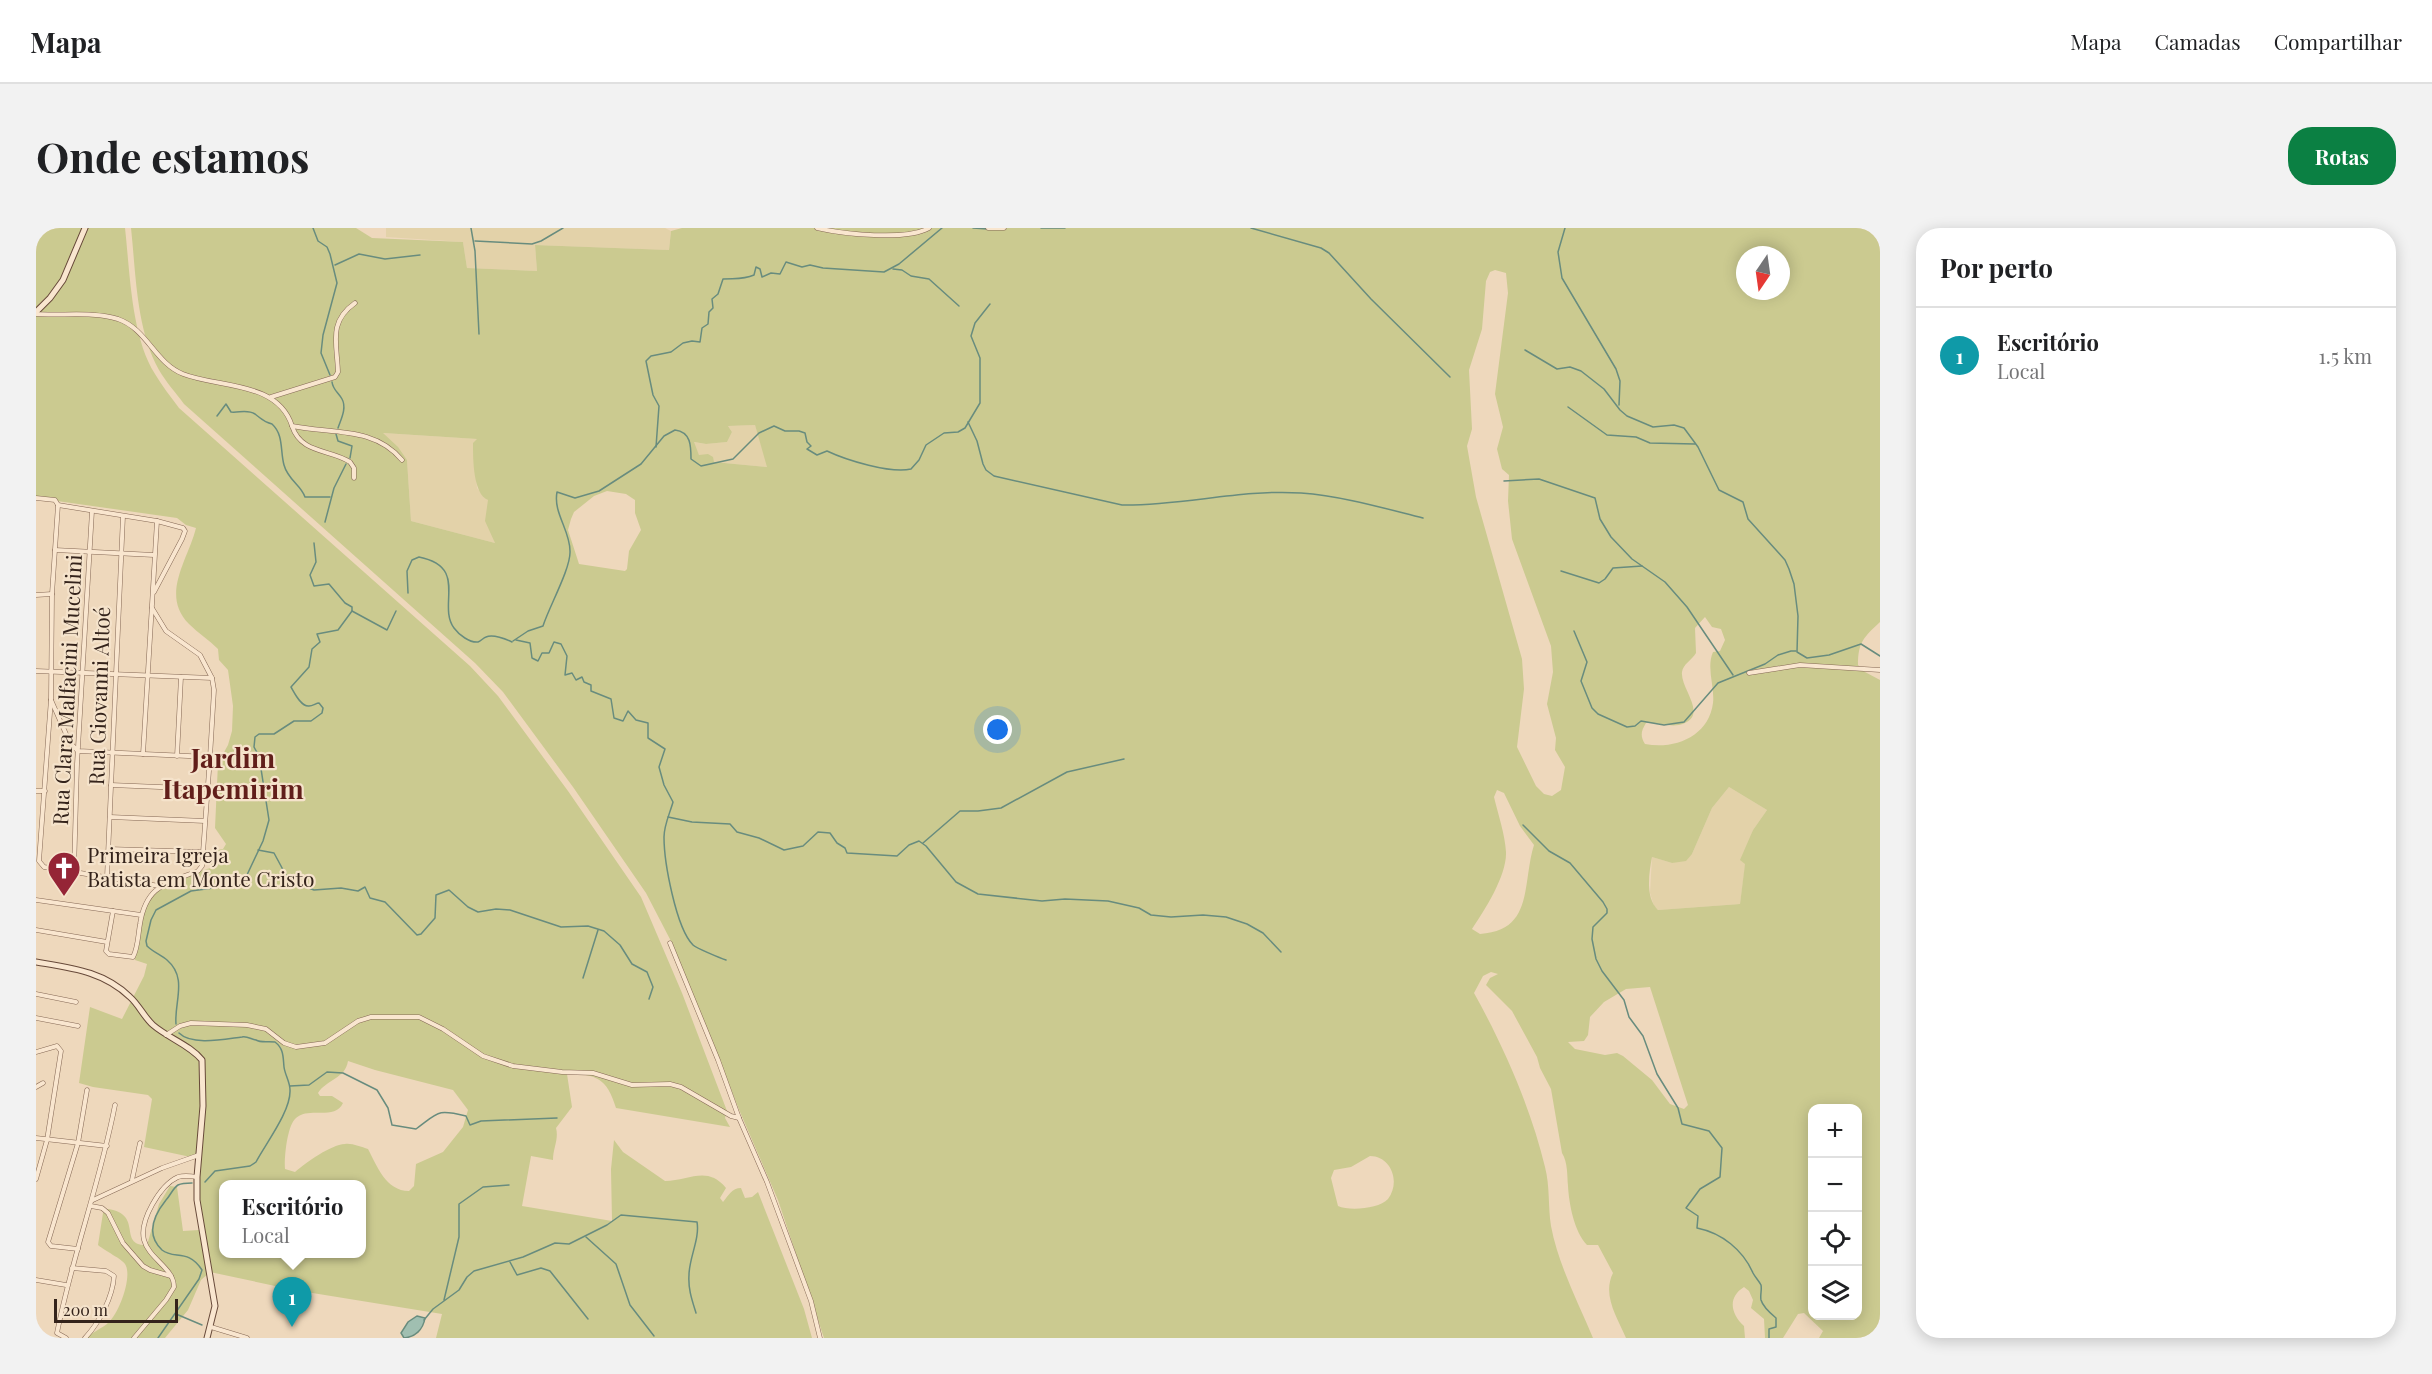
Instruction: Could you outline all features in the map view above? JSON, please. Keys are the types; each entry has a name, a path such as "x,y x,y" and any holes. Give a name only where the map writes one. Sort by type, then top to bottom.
{"street":[{"path":"36,313 63,280 85,228"},
{"path":"817,228 845,234 871,235 914,233 929,228"},
{"path":"988,228 1004,228"},
{"path":"271,397 337,375 337,325 344,311 355,303"},
{"path":"36,313 117,319 147,339 164,364 170,368 193,378 271,397 287,412 298,436 314,450 333,454 350,462 354,468 354,478"},
{"path":"292,426 371,438 387,444 402,460"},
{"path":"36,498 55,500 58,505 52,594 51,699 39,861 44,867 159,886"},
{"path":"58,505 178,525 184,531 153,594"},
{"name":"Rua Clara Malfacini Mucelini","path":"74,871 78,751 92,511"},
{"name":"Rua Giovanni Altoé","path":"107,877 123,516"},
{"path":"143,754 157,521"},
{"path":"55,550 154,555"},
{"path":"36,595 52,594"},
{"path":"112,911 106,951 109,954 131,957 135,954 141,915 148,897 159,886 198,871 202,866 213,678 200,655 166,631 152,609"},
{"path":"1749,673 1800,664 1880,670"},
{"path":"36,671 213,678"},
{"path":"177,756 181,677"},
{"path":"51,699 70,743 78,751 210,757"},
{"path":"111,785 208,789"},
{"path":"36,791 45,791"},
{"path":"110,817 205,820"},
{"path":"109,849 203,852"},
{"path":"36,900 141,915"},
{"path":"36,930 107,942"},
{"path":"670,944 767,1182 811,1301 820,1338"},
{"path":"36,962 90,972 105,979 127,994 148,1020 202,1060 203,1106 197,1177 198,1211 215,1299 207,1338"},
{"path":"36,994 76,1002"},
{"path":"166,1035 180,1026 191,1023 247,1025 266,1029 284,1043 296,1047 325,1043 358,1021 371,1017 419,1017 443,1029 483,1056 513,1066 592,1073 632,1085 670,1084 681,1087 731,1116 739,1118"},
{"path":"36,1018 78,1026"},
{"path":"36,1052 51,1047 60,1048 47,1140 36,1179"},
{"path":"36,1087 43,1083"},
{"path":"78,1249 51,1246 48,1242 78,1143 87,1090"},
{"path":"66,1338 57,1333 66,1285 93,1200 115,1106"},
{"path":"36,1138 107,1146"},
{"path":"132,1181 140,1143"},
{"path":"93,1200 132,1181 199,1155"},
{"path":"134,1338 173,1291 174,1283 172,1276 152,1256 145,1243 145,1219 150,1208 174,1180 181,1176 197,1177"},
{"path":"91,1206 106,1210 123,1243 143,1266 172,1276"},
{"path":"72,1268 106,1271 114,1276 105,1307 85,1338"},
{"path":"36,1280 66,1285"},
{"path":"210,1327 247,1338"}],"shaded area":[{"path":"36,228 125,228 133,303 141,341 155,374 179,408 470,666 498,696 568,791 641,897 682,993 727,1111 725,1118 730,1127 616,1108 609,1090 599,1080 586,1075 567,1074 572,1107 556,1128 553,1160 531,1156 522,1206 612,1221 611,1169 614,1140 623,1152 665,1181 697,1176 712,1177 726,1188 720,1198 723,1202 730,1193 738,1188 741,1188 745,1198 752,1197 758,1192 804,1309 812,1338 436,1338 442,1314 294,1290 210,1272 201,1280 188,1310 165,1338 85,1338 104,1326 113,1317 121,1303 126,1285 125,1264 98,1245 103,1213 108,1209 119,1212 128,1223 133,1240 138,1244 147,1245 159,1204 170,1186 177,1187 183,1231 199,1230 200,1159 144,1147 152,1099 148,1095 79,1083 90,1007 122,1019 144,976 147,964 135,960 141,922 149,900 167,885 211,868 212,851 223,849 226,844 215,828 218,763 228,745 232,731 233,706 228,670 219,660 218,649 189,624 181,613 176,589 196,528 186,525 177,518 36,498","holes":["348,1061 453,1090 468,1110 463,1127 443,1152 416,1164 414,1186 409,1191 394,1187 383,1176 368,1149 351,1144 339,1145 326,1151 295,1172 285,1169 290,1128 296,1118 308,1113 334,1111 343,1103 332,1096 320,1096 318,1093 322,1088 343,1072"]},
{"path":"131,228 356,228 372,238 463,242 467,268 537,271 535,245 669,250 671,231 682,228 1880,228 1880,622 1863,640 1858,665 1865,672 1880,680 1880,1338 1819,1338 1823,1331 1811,1320 1862,1320 1862,1104 1808,1104 1808,1317 1804,1313 1798,1314 1783,1338 1765,1338 1764,1319 1751,1308 1753,1300 1749,1291 1744,1287 1735,1295 1733,1305 1736,1316 1744,1326 1745,1338 1626,1338 1610,1298 1609,1289 1613,1273 1598,1245 1587,1245 1582,1239 1573,1217 1566,1165 1551,1089 1512,1011 1486,985 1490,978 1498,974 1491,972 1483,976 1474,993 1506,1055 1532,1122 1547,1174 1554,1240 1569,1283 1593,1338 824,1338 778,1200 673,945 646,893 573,787 503,692 475,663 184,404 159,370 151,354 138,301","holes":["1495,270 1506,273 1508,293 1495,394 1503,427 1497,449 1502,469 1509,475 1508,501 1512,539 1551,646 1553,672 1547,704 1556,738 1555,750 1565,767 1561,790 1552,796 1544,794 1536,786 1517,747 1524,689 1522,659 1476,497 1467,446 1472,429 1469,370 1482,329 1486,281 1490,272","755,425 767,467 714,462 713,457 708,454 699,455 694,442 706,444 727,442 732,432 728,426","383,433 477,439 473,443 475,475 479,491 488,500 485,521 495,543 411,521 407,460 398,447","607,491 626,494 635,500 635,513 641,530 629,551 625,571 579,564 568,530 574,512 594,496","1705,617 1712,627 1721,629 1725,640 1720,651 1713,652 1711,658 1713,703 1705,724 1698,732 1679,742 1668,745 1645,744 1642,734 1646,723 1679,725 1693,716 1692,702 1682,672 1696,653 1695,628","1729,787 1767,810 1753,830 1740,860 1745,864 1740,904 1658,910 1651,899 1650,892 1652,857 1672,863 1686,861 1692,854 1712,808","1497,790 1504,793 1520,826 1534,845 1523,903 1518,915 1510,924 1497,931 1480,934 1472,929 1494,892 1503,871 1506,852 1494,797","1650,987 1688,1105 1684,1109 1670,1104 1652,1080 1623,1056 1617,1053 1605,1055 1575,1049 1568,1042 1584,1041 1588,1035 1590,1017 1604,1002 1626,989","1370,1156 1384,1160 1394,1178 1394,1185 1388,1199 1378,1205 1364,1208 1338,1206 1331,1178 1334,1170 1351,1167"]},
{"path":"386,228 665,228 671,231 669,250 535,245 537,271 467,268 463,242 386,237"},
{"path":"755,425 768,467 714,462 699,455 693,442 706,444 727,442 732,432 728,426"},
{"path":"382,433 478,439 473,444 477,488 488,500 495,543 411,521 407,460"},
{"path":"1729,787 1767,810 1753,830 1748,844 1740,904 1658,910 1654,906 1650,893 1652,857 1672,863 1692,854 1712,808"},
{"path":"417,1316 425,1318 422,1326 415,1334 404,1338 401,1333 408,1322"}],"waterway":[{"path":"313,228 318,241 327,247 337,283 323,335 321,353 330,375"},
{"path":"471,228 475,251 479,334"},
{"path":"475,241 532,244 563,228"},
{"path":"656,447 659,406 653,395 646,361 651,356 671,352 683,343 700,342 702,328 708,324 709,312 713,308 712,299 718,294 723,279 750,277 754,275 756,267 760,269 762,277 771,273 780,274 786,262 802,267 810,265 884,272 899,264 942,228"},
{"path":"973,228 988,229"},
{"path":"1041,228 1065,228"},
{"path":"1251,228 1321,248 1329,253 1371,299 1450,377"},
{"path":"1565,228 1558,252 1562,278 1616,369 1620,381 1619,405"},
{"path":"335,265 359,254 385,259 420,255"},
{"path":"893,269 902,270 911,276 929,279 959,306"},
{"path":"513,641 528,631 543,626 567,567 569,543 557,507 557,492 575,498 599,491 641,464 664,436 675,430 687,437 691,459 701,466 733,459 759,433 774,426 785,431 805,433 807,442 811,446 807,449 817,455 827,451 881,468 911,469 919,460 926,445 944,433 958,432 965,428 980,403 980,358 971,336 975,323 990,304"},
{"path":"1525,350 1557,369 1570,367 1581,371 1604,389 1627,416 1653,427 1674,425 1684,428 1698,447 1719,490 1743,502 1748,519 1785,560 1794,584 1798,616 1797,652 1807,658 1829,655 1861,644 1880,656"},
{"path":"332,382 344,406 338,428"},
{"path":"217,416 226,404 231,412 246,411 272,424 280,438 286,470 305,497 330,497"},
{"path":"1568,407 1607,435 1636,437 1650,443 1695,444"},
{"path":"968,422 977,441 983,464 986,470 994,476 1122,505 1144,505 1279,492 1347,500 1423,518"},
{"path":"336,434 338,441 352,446 350,458"},
{"path":"325,522 334,488 346,464"},
{"path":"1504,481 1539,479 1595,498 1600,519 1611,537 1632,559 1665,582 1687,607 1733,675"},
{"path":"314,543 316,562 310,575 314,586 329,584 345,603 352,607 352,611 387,630 396,611"},
{"path":"408,593 407,571 412,560 419,557 434,562 443,569 448,578 448,609 456,631 475,642 492,636 512,642"},
{"path":"1561,571 1599,583 1613,568 1642,566"},
{"path":"176,1024 179,982 177,974 167,960 147,946 151,920 156,910 191,891 213,888 226,876 246,877 263,841 269,820 259,756 254,747 255,737 259,734 274,734 294,721 311,721 322,713 323,708 319,703 306,706 298,699 291,687 309,667 312,649 320,642 317,634 338,630 352,611"},
{"path":"1574,631 1587,662 1581,681 1592,708 1598,714 1627,727 1635,726 1641,721 1664,725 1684,722 1718,683 1765,664 1778,655 1796,651"},
{"path":"516,640 530,643 532,658 538,661 542,653 549,653 554,642 561,644 567,656 565,675 572,673 576,680 582,677 584,682 591,685 591,691 611,699 614,718 623,721 628,711 636,720 648,723 648,738 665,749 659,767 664,785 673,802 664,837 676,910 687,937 693,945 726,960"},
{"path":"923,843 960,811 1001,808 1067,772 1124,759"},
{"path":"668,817 692,822 730,824 737,832 759,838 784,850 803,846 818,832 830,833 847,853 897,856 909,845 919,841 926,846 956,882 978,894 1042,901 1065,899 1108,901 1139,908 1151,915 1171,917 1203,915 1226,917 1247,924 1263,933 1281,952"},
{"path":"1523,825 1549,851 1570,863 1603,902 1607,913 1593,927 1592,939 1596,959 1602,971 1624,1000 1629,1017 1643,1036 1657,1074 1678,1108 1682,1124 1709,1131 1722,1148 1720,1177 1700,1189 1686,1208 1698,1216 1697,1228 1723,1238 1744,1257 1761,1285 1762,1303 1776,1318 1776,1327 1769,1329 1769,1338"},
{"path":"258,850 274,853 288,879 314,890 341,888 358,891 365,887 370,898 385,902 417,935 421,934 435,918 436,895 449,890 468,907 478,912 496,909 510,910 561,927 588,926 604,931 620,945 632,964 647,972 653,987 649,999"},
{"path":"583,978 598,930"},
{"path":"179,1033 200,1041 247,1037 275,1042 282,1050 290,1087 287,1107 256,1162 250,1166 215,1171 205,1182"},
{"path":"290,1086 309,1085 327,1072 343,1073 377,1090 388,1108 392,1125 416,1129 439,1113 466,1116 470,1125 481,1121 557,1118"},
{"path":"158,1338 199,1279 202,1270 192,1259 162,1250 154,1238 153,1225 158,1212 175,1188 181,1184 192,1183"},
{"path":"444,1300 459,1237 459,1204 483,1187 509,1185"},
{"path":"424,1320 433,1309 459,1290 474,1271 523,1257 555,1243 569,1244 607,1225 621,1215 697,1222 697,1235 689,1269 691,1294 696,1313"},
{"path":"586,1237 616,1264 630,1305 654,1336"},
{"path":"510,1262 517,1275 541,1268 550,1271 588,1319"},
{"path":"176,1314 202,1325"}],"place":[{"name":"Primeira Igreja Batista em Monte Cristo","path":"64,897"},
{"name":"Escritório","path":"292,1327"}],"district":[{"name":"Jardim Itapemirim","path":"233,774"}]}
